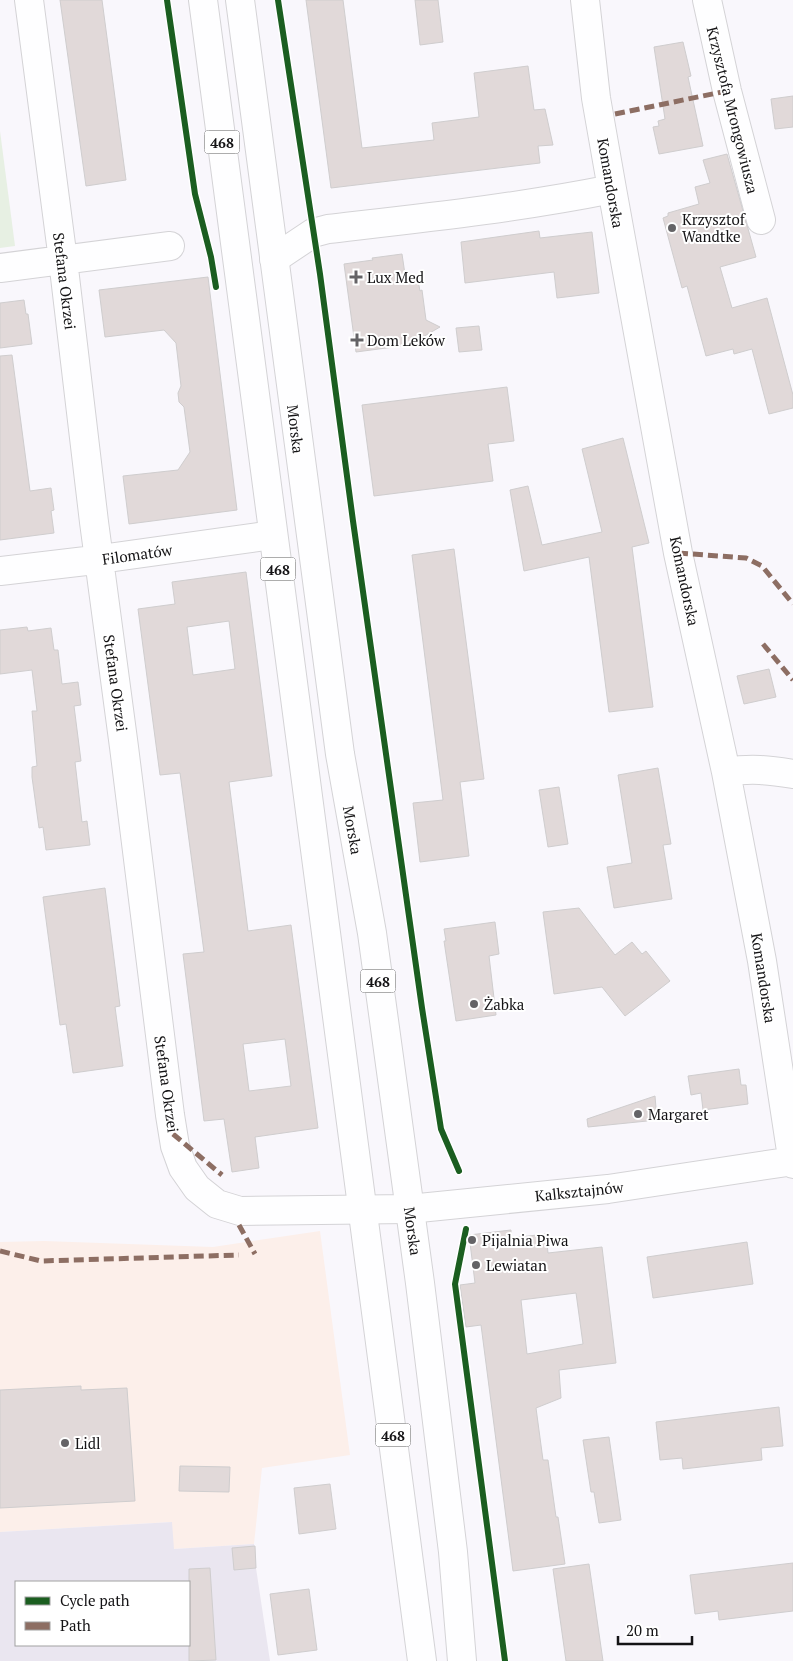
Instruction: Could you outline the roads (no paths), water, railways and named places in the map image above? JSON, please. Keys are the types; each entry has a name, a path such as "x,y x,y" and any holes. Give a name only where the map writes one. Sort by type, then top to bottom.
{"street":[{"name":"Stefana Okrzei","path":"29,0 170,1115 176,1146 183,1168 197,1188 217,1204 240,1211 363,1209"},
{"name":"468","path":"203,0 422,1661"},
{"name":"Morska","path":"240,0 340,754 372,933 410,1209 453,1552 462,1661"},
{"name":"Komandorska","path":"585,0 596,98 612,189 678,553 726,772 762,961 793,1162"},
{"name":"Krzysztofa Mrongowiusza","path":"707,0 727,91 761,220"},
{"path":"274,259 314,233 328,230 458,213 612,189"},
{"path":"0,268 170,246"},
{"name":"Filomatów","path":"0,571 273,535"},
{"path":"726,772 747,769 793,774"},
{"name":"Kalksztajnów","path":"363,1209 410,1209 608,1189 793,1162"}],"place":[{"name":"Krzysztof Wandtke","path":"672,228"},
{"name":"Lux Med","path":"356,277"},
{"name":"Dom Leków","path":"357,340"},
{"name":"Żabka","path":"474,1004"},
{"name":"Margaret","path":"638,1114"},
{"name":"Pijalnia Piwa","path":"472,1240"},
{"name":"Lewiatan","path":"476,1265"},
{"name":"Lidl","path":"65,1443"}]}
